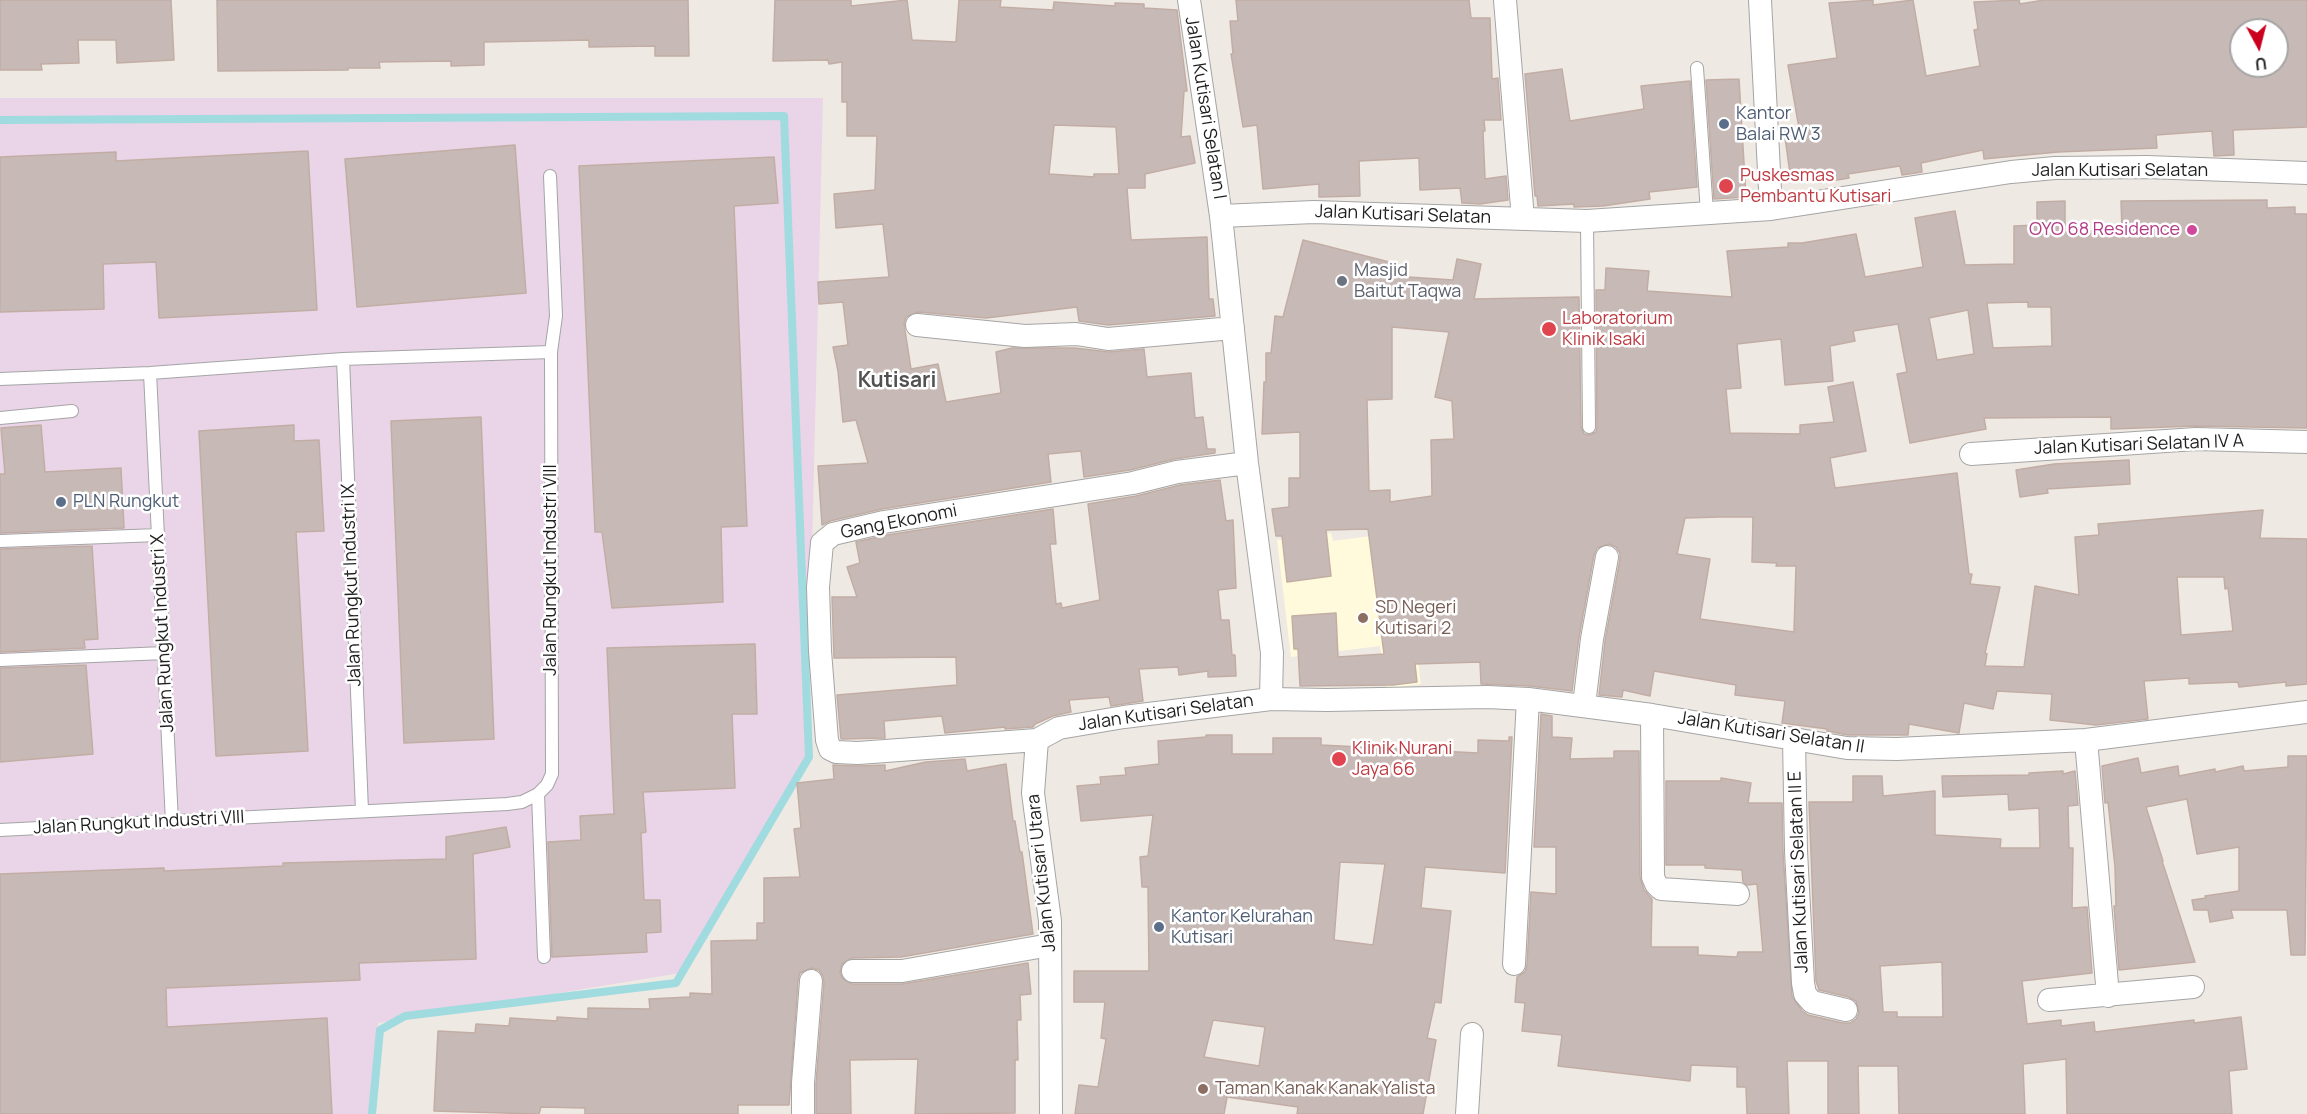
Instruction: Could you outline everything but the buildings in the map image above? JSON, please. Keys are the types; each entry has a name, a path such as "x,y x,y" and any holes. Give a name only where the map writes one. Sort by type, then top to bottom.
{"street":[{"name":"Jalan Kutisari Selatan I","path":"1189,0 1221,216"},
{"path":"1505,0 1523,219"},
{"path":"1760,0 1771,209"},
{"name":"Jalan Kutisari Selatan","path":"1037,740 1059,728 1124,717 1271,699 1272,652 1247,463 1221,216 1314,212 1587,221 1771,209 2011,172 2055,168 2148,167 2307,173"},
{"path":"917,325 1025,336 1076,334 1108,339 1233,328"},
{"name":"Jalan Kutisari Selatan IV A","path":"1971,454 2196,439 2307,442"},
{"name":"Gang Ekonomi","path":"1037,740 858,753 836,752 830,749 826,740 820,651 818,587 822,543 833,534 884,522 1133,483 1176,472 1247,463"},
{"path":"1584,705 1606,557"},
{"name":"Jalan Kutisari Selatan II","path":"1271,699 1487,697 1528,699 1652,715 1847,748 1897,749 2086,740 2307,712"},
{"path":"1514,964 1528,699"},
{"path":"1652,715 1653,877 1656,884 1661,889 1738,894"},
{"name":"Jalan Kutisari Utara","path":"1037,740 1033,793 1050,921 1051,1114"},
{"name":"Jalan Kutisari Selatan II E","path":"1794,740 1796,851 1803,983 1806,994 1812,1002 1846,1010"},
{"path":"2086,740 2108,996"},
{"path":"853,970 903,971 1050,945"},
{"path":"803,1114 803,1083 811,981"},
{"path":"2049,1000 2193,987"},
{"path":"1467,1114 1472,1034"}],"lane":[{"path":"1697,68 1707,213"},
{"name":"Jalan Rungkut Industri VIII","path":"0,830 507,804 522,802 538,794 547,785 552,774 550,352 556,316 550,176"},
{"path":"1587,221 1589,428"},
{"path":"0,379 150,373 343,359 550,352"},
{"name":"Jalan Rungkut Industri IX","path":"343,359 362,810"},
{"name":"Jalan Rungkut Industri X","path":"150,373 172,822"},
{"path":"0,418 72,411"},
{"path":"0,541 158,535"},
{"path":"0,660 164,653"},
{"path":"538,794 544,957"}],"shaded area":[{"path":"0,98 823,98 807,755 680,973 378,1023 370,1114 0,1114"},
{"name":"SD Negeri Kutisari 2","path":"1401,532 1421,684 1386,689 1380,646 1291,657 1277,540 1331,533 1333,541"}],"waterway":[{"path":"0,120 784,116 809,757 676,983 405,1016 380,1030 372,1114"}],"place":[{"name":"Kantor Balai RW 3","path":"1724,124"},
{"name":"Puskesmas Pembantu Kutisari","path":"1726,186"},
{"name":"OYO 68 Residence","path":"2192,230"},
{"name":"Masjid Baitut Taqwa","path":"1342,281"},
{"name":"Laboratorium Klinik Isaki","path":"1549,329"},
{"name":"PLN Rungkut","path":"61,502"},
{"name":"SD Negeri Kutisari 2","path":"1363,618"},
{"name":"Klinik Nurani Jaya 66","path":"1339,759"},
{"name":"Kantor Kelurahan Kutisari","path":"1159,927"},
{"name":"Taman Kanak Kanak Yalista","path":"1203,1089"}],"district":[{"name":"Kutisari","path":"897,381"}]}
